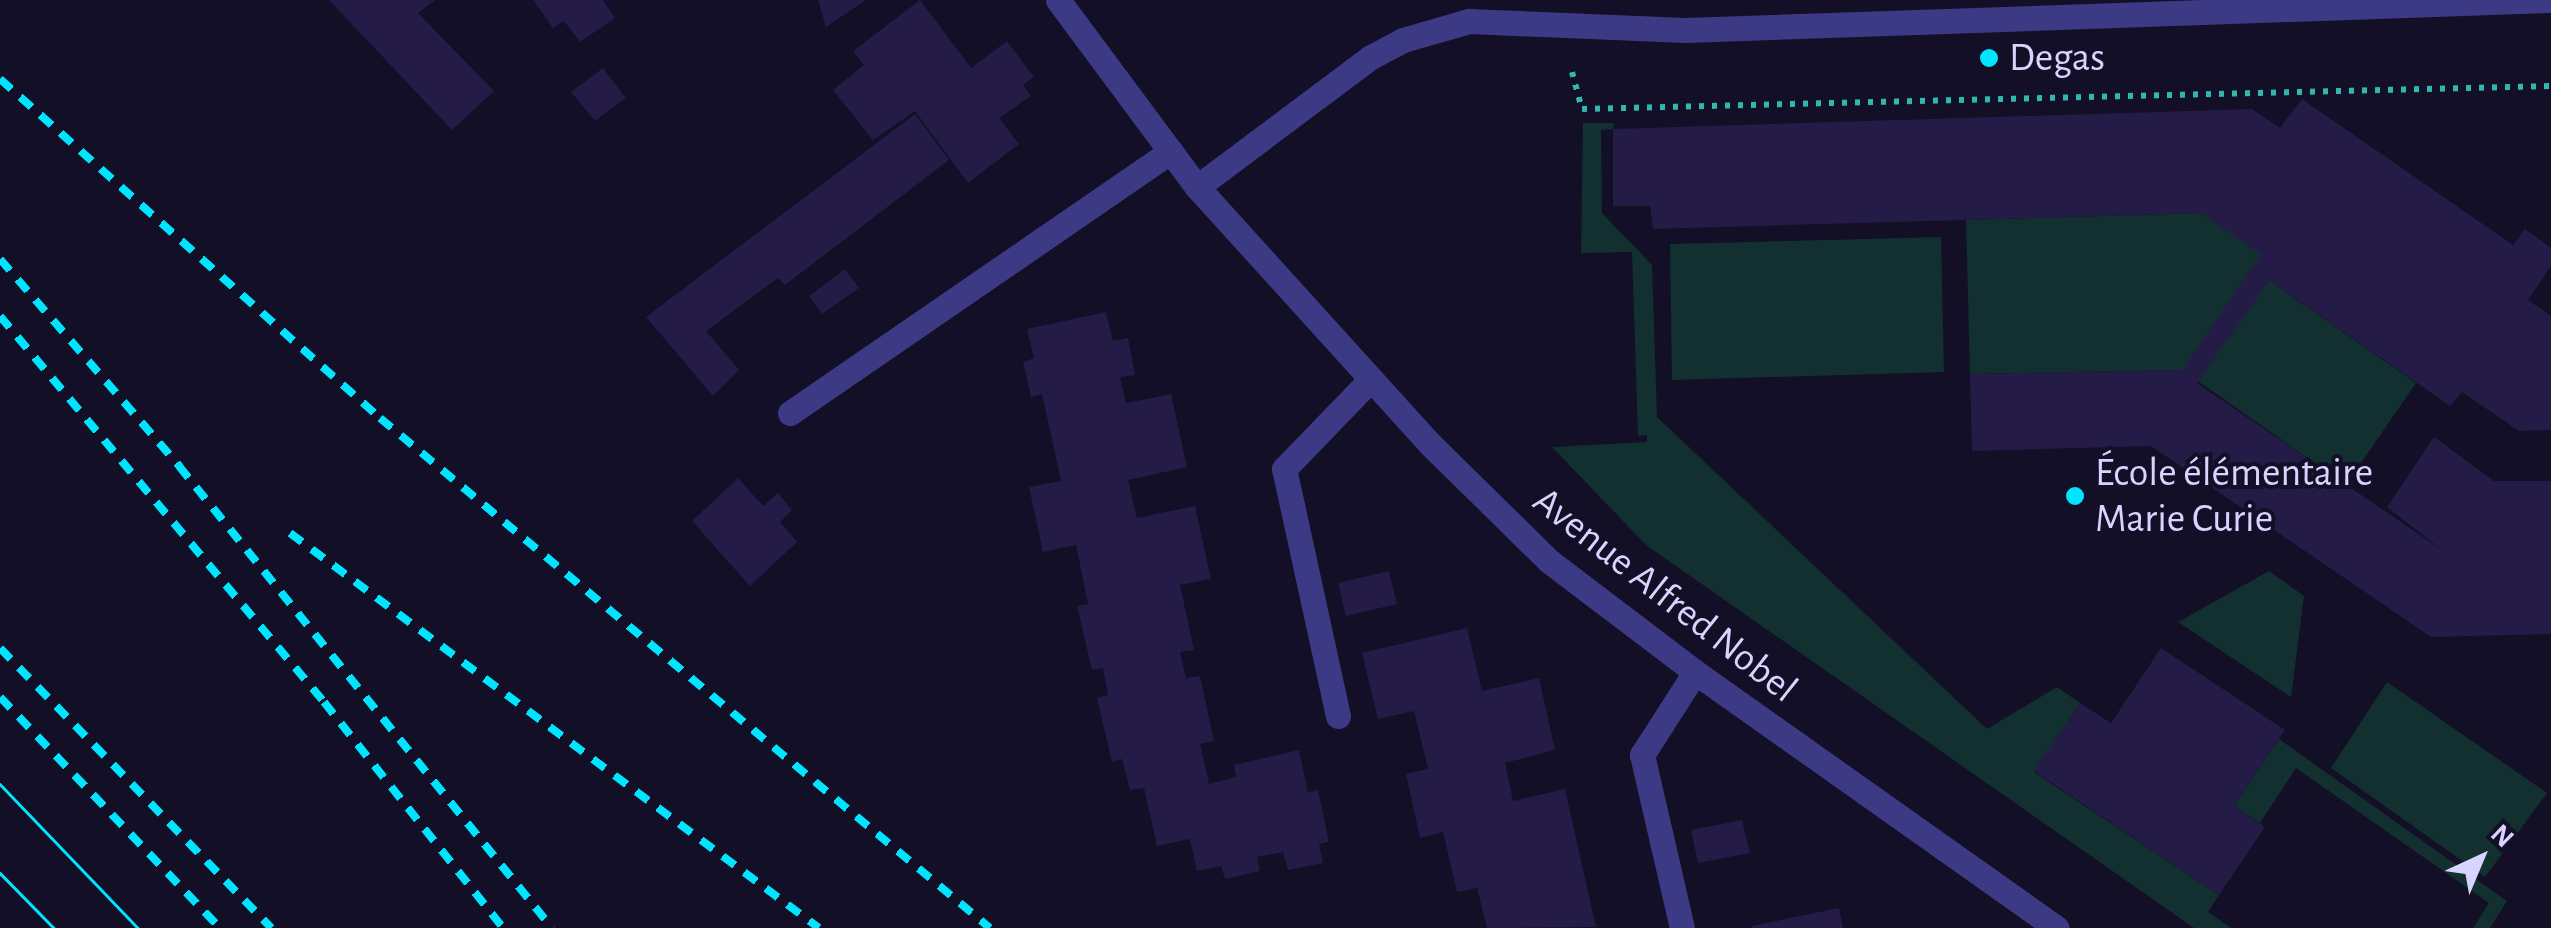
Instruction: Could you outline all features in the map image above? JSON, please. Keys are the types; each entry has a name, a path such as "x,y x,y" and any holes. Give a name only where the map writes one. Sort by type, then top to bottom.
{"street":[{"name":"Avenue Alfred Nobel","path":"1058,0 1197,187 1371,379 1550,561 2029,920 2058,928"},
{"path":"1197,187 1403,40 1469,21 1556,12 1685,30 2546,0"},
{"path":"790,413 1164,141"},
{"path":"1338,716 1284,470 1371,379"},
{"path":"1682,928 1642,755 1694,672"}],"path":[{"path":"1556,12 1582,110 2551,86"}],"green space":[{"path":"1583,123 1614,123 1613,129 1601,130 1602,213 1652,265 1657,417 1987,729 2057,687 2080,703 2034,772 2219,895 2208,912 2231,928 2194,928 1646,545 1552,447 1647,442 1647,435 1638,436 1632,252 1581,253"},
{"path":"2202,213 2278,266 2269,280 2416,383 2346,485 2182,370 1970,374 1966,220"},
{"path":"1941,237 1944,372 1672,380 1670,244"},
{"path":"2269,571 2304,596 2291,697 2178,622"},
{"path":"2387,682 2547,793 2485,877 2331,768"},
{"path":"2279,739 2507,901 2490,928 2473,928 2489,903 2296,768 2260,823 2234,806"}],"building":[{"path":"329,0 435,0 418,13 494,91 452,130"},
{"path":"533,0 603,0 615,18 580,42 564,21 553,28"},
{"path":"818,0 866,0 826,27"},
{"path":"920,0 971,68 1007,41 1034,77 1023,85 1031,96 999,118 1019,144 968,183 915,111 873,140 833,90 864,65 853,51"},
{"path":"603,68 626,98 595,121 571,92"},
{"path":"2302,99 2513,245 2525,229 2551,248 2551,266 2528,300 2551,316 2551,430 2519,431 2462,392 2450,406 2269,280 2197,383 2442,550 2387,507 2434,437 2494,481 2551,481 2551,634 2431,637 2151,446 1972,451 1970,374 2182,370 2261,255 2202,213 1653,229 1650,206 1613,206 1613,129 2252,109 2280,128"},
{"path":"915,114 949,160 785,285 778,278 706,331 739,370 713,396 646,317"},
{"path":"845,269 859,288 822,314 809,296"},
{"path":"1106,312 1113,341 1128,338 1135,375 1120,377 1126,403 1171,394 1187,467 1128,480 1137,518 1195,506 1211,579 1180,585 1194,650 1180,652 1186,678 1200,676 1214,741 1200,744 1209,784 1236,777 1234,765 1299,750 1308,792 1318,790 1329,842 1319,844 1323,863 1288,870 1283,852 1257,857 1260,871 1225,879 1221,866 1197,871 1190,839 1157,846 1144,788 1130,790 1122,759 1112,762 1097,698 1108,695 1103,668 1092,670 1077,606 1088,604 1076,545 1043,552 1029,487 1061,481 1042,394 1031,397 1023,362 1034,358 1027,329"},
{"path":"738,478 763,506 778,493 792,510 780,522 797,542 750,586 692,521"},
{"path":"1389,571 1397,604 1346,616 1338,583"},
{"path":"1467,628 1482,691 1539,678 1555,750 1505,763 1513,801 1565,789 1596,927 1487,928 1477,888 1457,892 1443,832 1420,838 1406,774 1428,769 1414,711 1378,719 1362,653"},
{"path":"2161,648 2285,730 2234,806 2265,827 2219,895 2034,771 2080,703 2111,723"},
{"path":"1742,820 1750,853 1698,863 1691,830"},
{"path":"1839,908 1843,928 1752,928 1752,926"}],"tram line":[{"path":"0,784 138,928"},
{"path":"0,873 54,928"}],"railway":[{"path":"0,79 380,418 990,928"},
{"path":"0,259 179,466 552,928"},
{"path":"0,316 324,702 503,928"},
{"path":"290,533 819,928"},
{"path":"0,648 271,928"},
{"path":"0,697 220,928"}],"place":[{"name":"Degas","path":"1989,58"},
{"name":"École élémentaire Marie Curie","path":"2075,496"}]}
